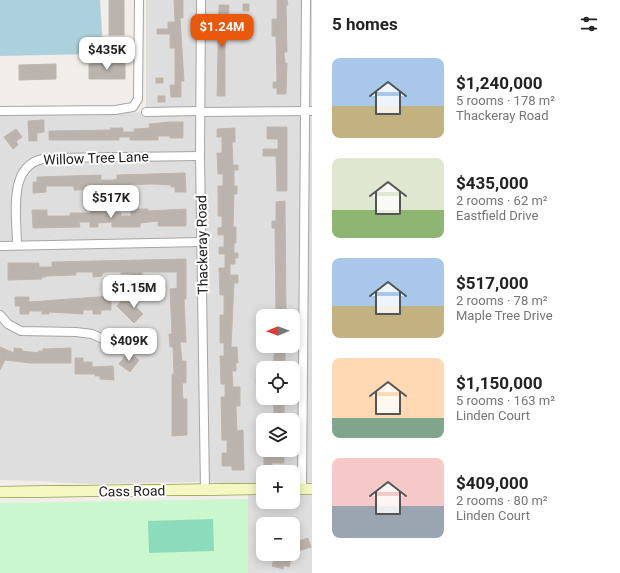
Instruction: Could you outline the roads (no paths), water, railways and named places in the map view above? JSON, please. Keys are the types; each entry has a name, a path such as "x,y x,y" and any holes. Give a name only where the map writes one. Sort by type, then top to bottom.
{"street":[{"path":"0,111 115,110 133,107 138,99 139,0"},
{"name":"Thackeray Road","path":"201,0 200,156 205,490"},
{"path":"302,489 309,111 306,0"},
{"path":"146,112 309,111"},
{"name":"Willow Tree Lane","path":"17,246 18,180 27,166 36,160 49,158 200,156"},
{"path":"0,246 202,242"},
{"path":"0,315 8,324 21,331 76,332 92,334 103,340"},
{"name":"Cass Road","path":"0,492 256,489"}],"water":[{"path":"0,0 100,0 103,49 92,54 0,56"}]}
